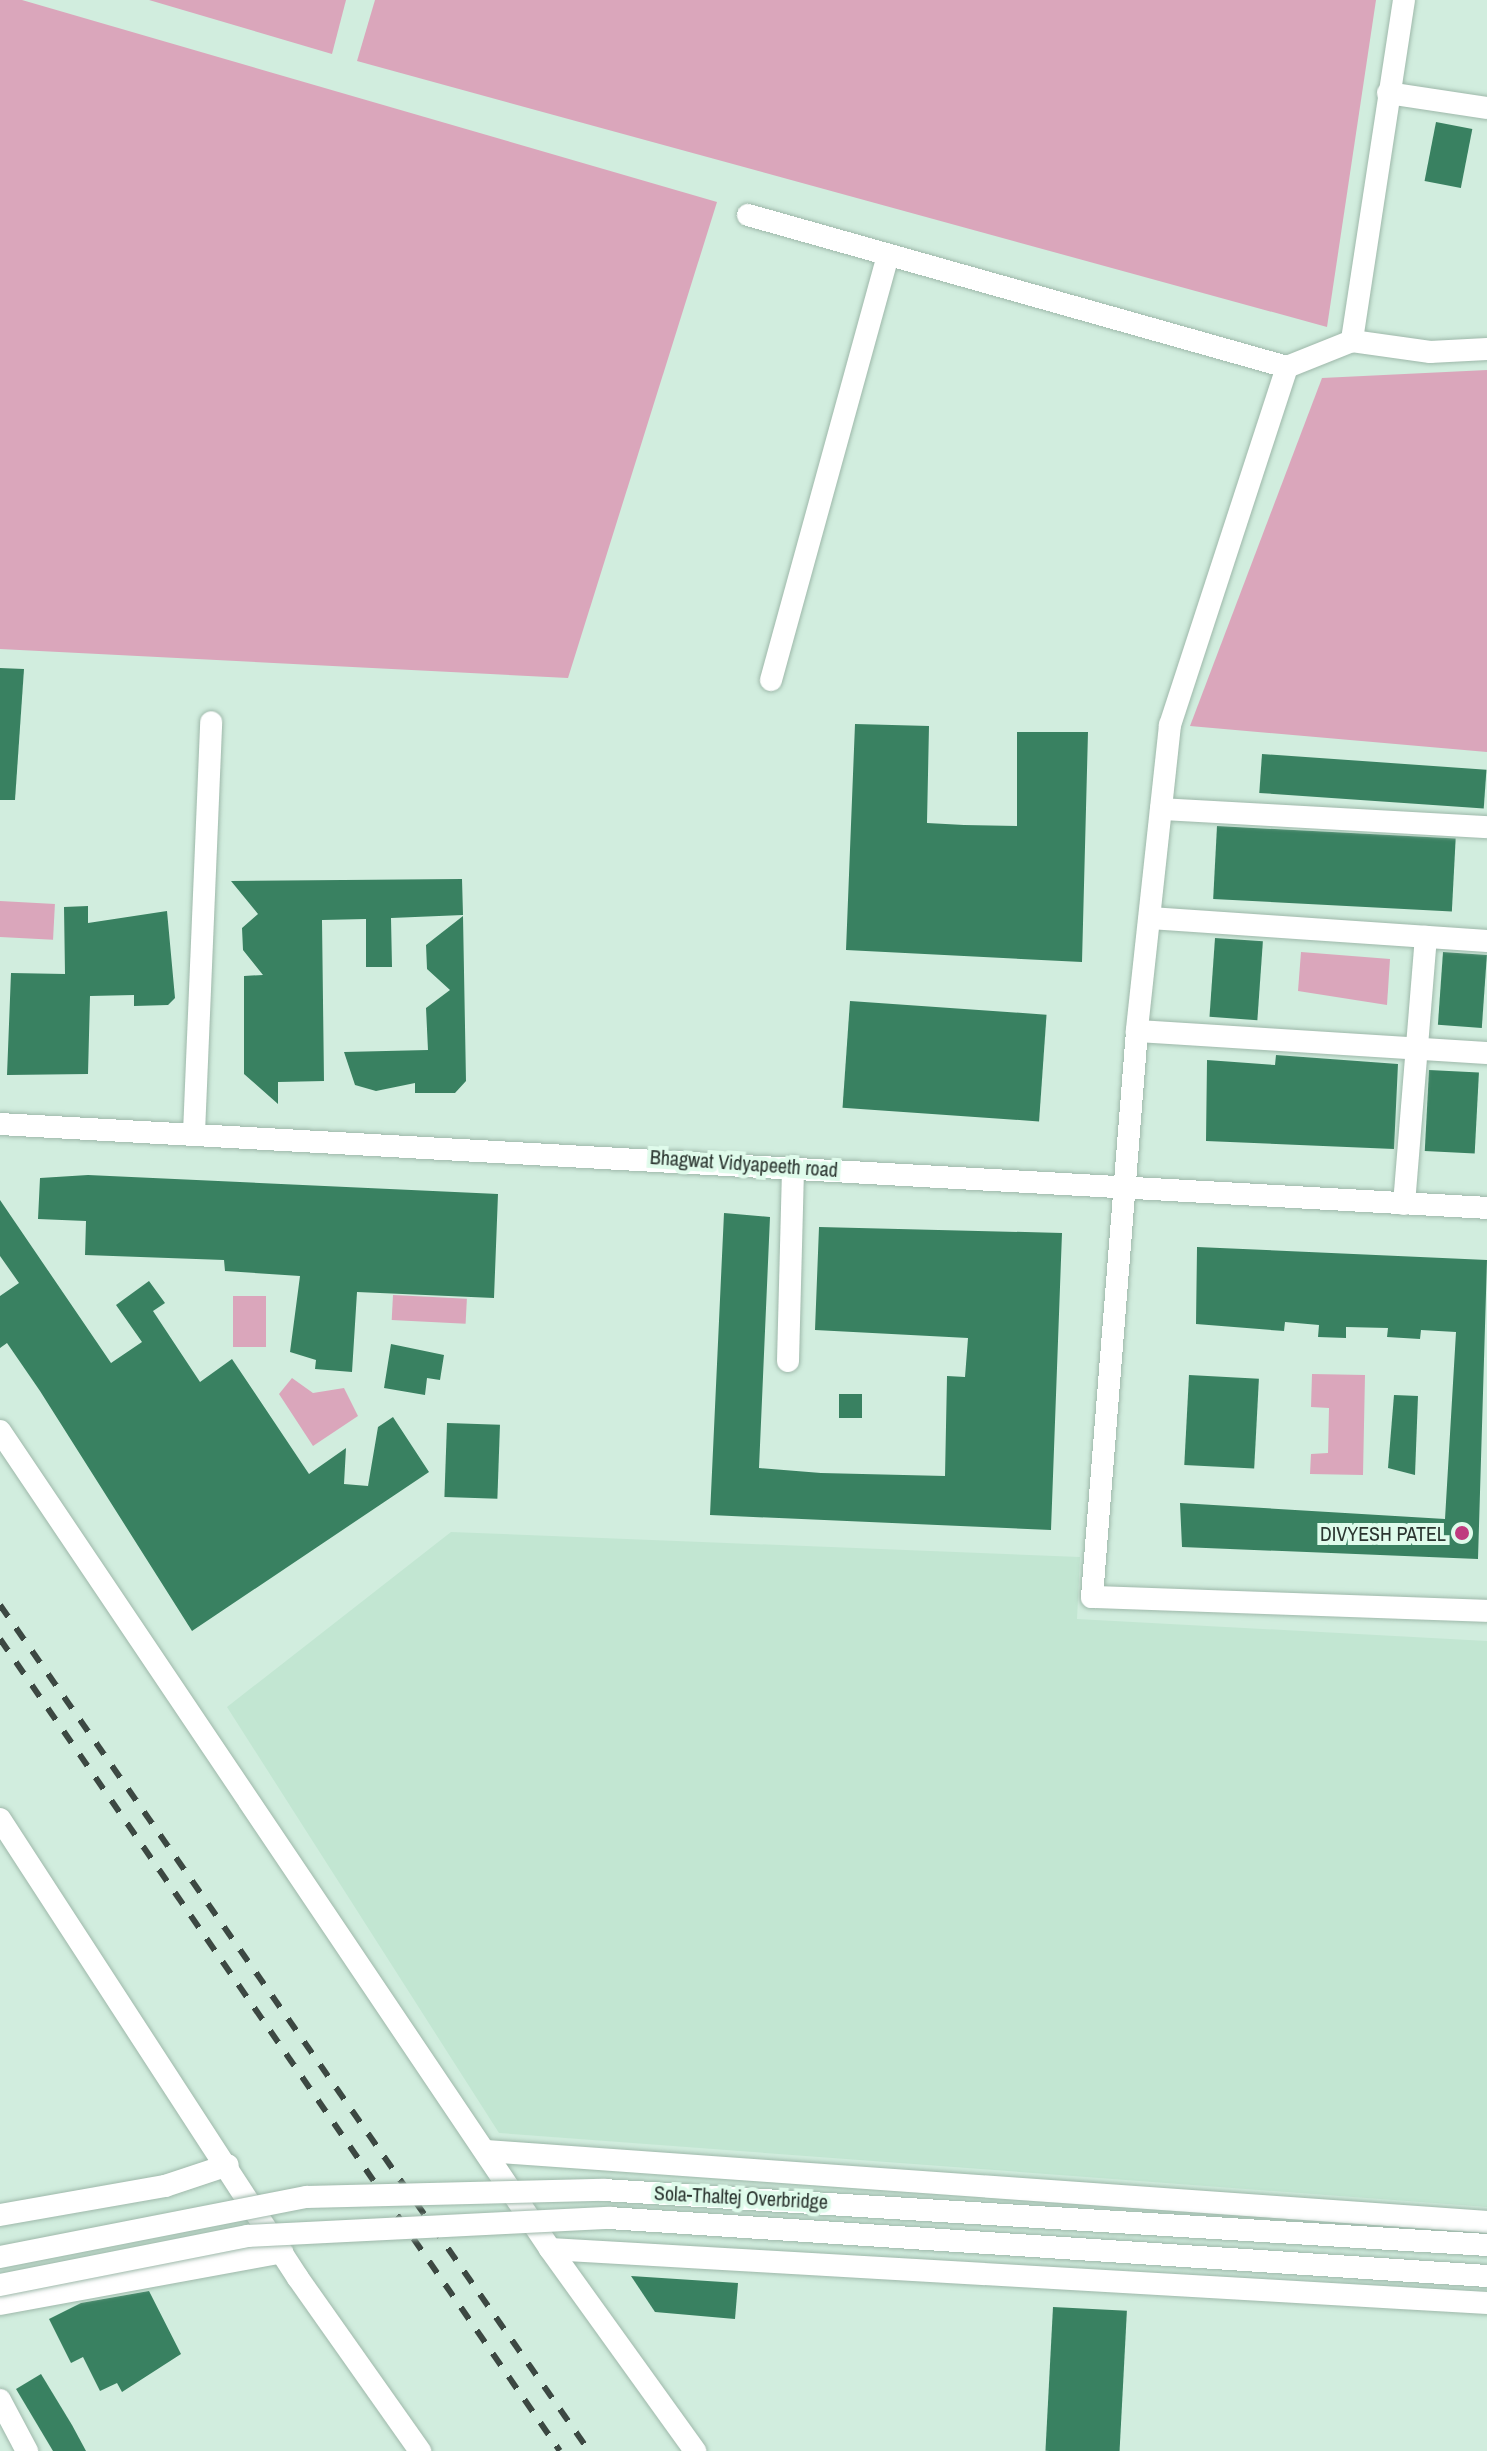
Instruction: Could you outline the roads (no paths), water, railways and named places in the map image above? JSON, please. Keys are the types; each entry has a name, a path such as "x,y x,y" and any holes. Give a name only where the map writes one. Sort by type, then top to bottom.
{"street":[{"path":"1352,341 1404,0"},
{"path":"1388,93 1487,108"},
{"path":"748,215 1287,367 1352,341 1430,352 1487,349"},
{"path":"771,680 888,255"},
{"path":"1287,367 1170,725 1137,1031 1127,1188 1092,1597 1487,1611"},
{"path":"194,1133 211,722"},
{"path":"1161,809 1487,827"},
{"path":"1150,918 1487,941"},
{"path":"1404,1204 1426,937"},
{"path":"1137,1031 1487,1053"},
{"name":"Bhagwat Vidyapeeth road","path":"0,1124 1487,1208"},
{"path":"788,1361 793,1167"},
{"path":"0,1431 550,2249 695,2451"},
{"path":"0,1819 282,2252 420,2451"},
{"path":"486,2151 1487,2222"},
{"path":"0,2215 165,2186 228,2165"},
{"name":"Sola-Thaltej Overbridge","path":"0,2257 307,2197 603,2190 1487,2245"},
{"name":"Sola-Thaltej Overbridge","path":"0,2285 248,2236 609,2218 1487,2276"},
{"path":"550,2249 1487,2303"},
{"path":"0,2304 282,2252"},
{"path":"0,2400 16,2445"}],"railway":[{"path":"0,1605 589,2451"},
{"path":"0,1639 560,2451"}],"place":[{"name":"DIVYESH PATEL","path":"1462,1533"}]}
